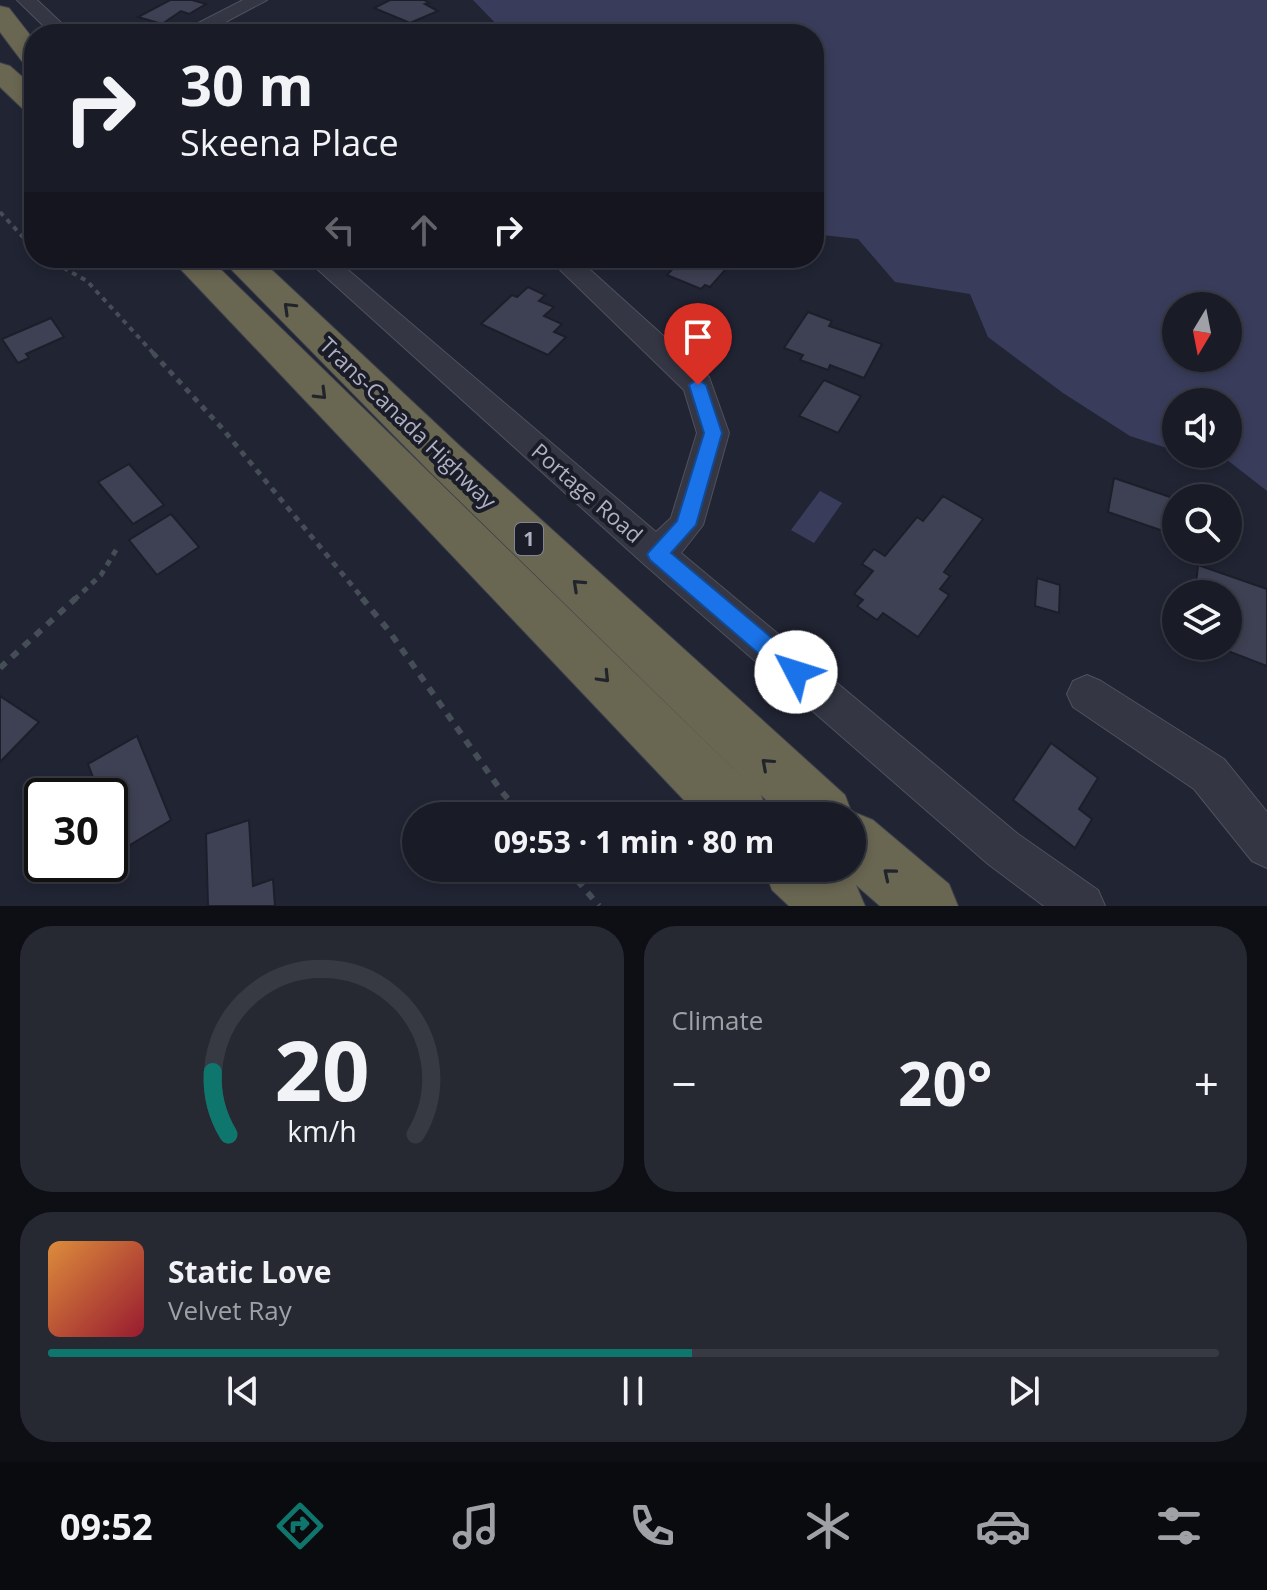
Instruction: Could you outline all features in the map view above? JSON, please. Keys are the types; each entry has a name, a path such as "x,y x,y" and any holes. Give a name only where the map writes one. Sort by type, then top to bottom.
{"highway":[{"path":"0,14 24,45"},
{"path":"0,35 24,55"},
{"path":"0,72 24,94"},
{"path":"0,82 24,97"},
{"name":"Trans-Canada Highway","path":"198,268 726,802"},
{"name":"Trans-Canada Highway","path":"248,268 445,459 809,802"},
{"path":"866,853 927,906"},
{"path":"809,882 834,906"}],"street":[{"path":"26,0 52,24"},
{"path":"208,24 258,0"},
{"name":"Portage Road","path":"329,268 657,554 1003,849 1082,906"},
{"path":"572,268 698,385 713,433 686,525 657,554"},
{"path":"1087,694 1209,774 1267,846"}],"path":[{"path":"0,212 24,238"},
{"path":"64,268 87,281 221,427 389,631 511,802"},
{"path":"0,668 101,575 119,545"},
{"path":"579,882 599,906"}],"water":[{"path":"473,0 1267,0 1267,491 1238,468 1242,468 1242,388 1162,388 1162,446 1130,436 1063,393 988,337 970,294 895,282 858,239 824,235 824,24 496,24"},
{"path":"820,491 842,503 814,543 791,530"}],"building":[{"path":"170,0 192,0 206,4 189,14 181,11 162,24 138,17"},
{"path":"390,0 424,0 429,3 425,4 438,11 410,23 374,8"},
{"path":"673,268 726,269 710,287 705,285 701,289 667,275"},
{"path":"528,287 545,295 539,301 554,307 544,316 562,324 554,332 566,337 548,355 481,324 512,295 517,297"},
{"path":"808,312 832,321 829,326 882,344 864,378 830,365 828,370 800,360 803,355 784,348"},
{"path":"51,318 64,337 26,354 29,358 18,363 2,339"},
{"path":"824,380 861,396 838,433 799,416"},
{"path":"129,464 164,505 133,524 98,482"},
{"path":"1114,478 1162,494 1162,531 1108,512"},
{"path":"943,496 983,519 944,572 950,576 940,589 949,595 918,637 883,613 877,620 857,606 863,600 854,594 873,571 862,564 874,549 885,556 917,517 923,521"},
{"path":"171,514 199,547 157,575 129,540"},
{"path":"1198,565 1241,580 1196,580"},
{"path":"1037,578 1060,585 1059,613 1035,606"},
{"path":"1242,580 1267,589 1267,666 1242,656"},
{"path":"0,696 39,722 0,762"},
{"path":"137,736 171,820 128,846 128,778 93,778 88,764"},
{"path":"1051,743 1098,778 1079,809 1092,819 1075,848 1013,800"},
{"path":"249,820 253,886 273,879 275,906 208,906 206,834"}],"route":[{"path":"698,385 713,433 686,525 657,554 796,672"}]}
